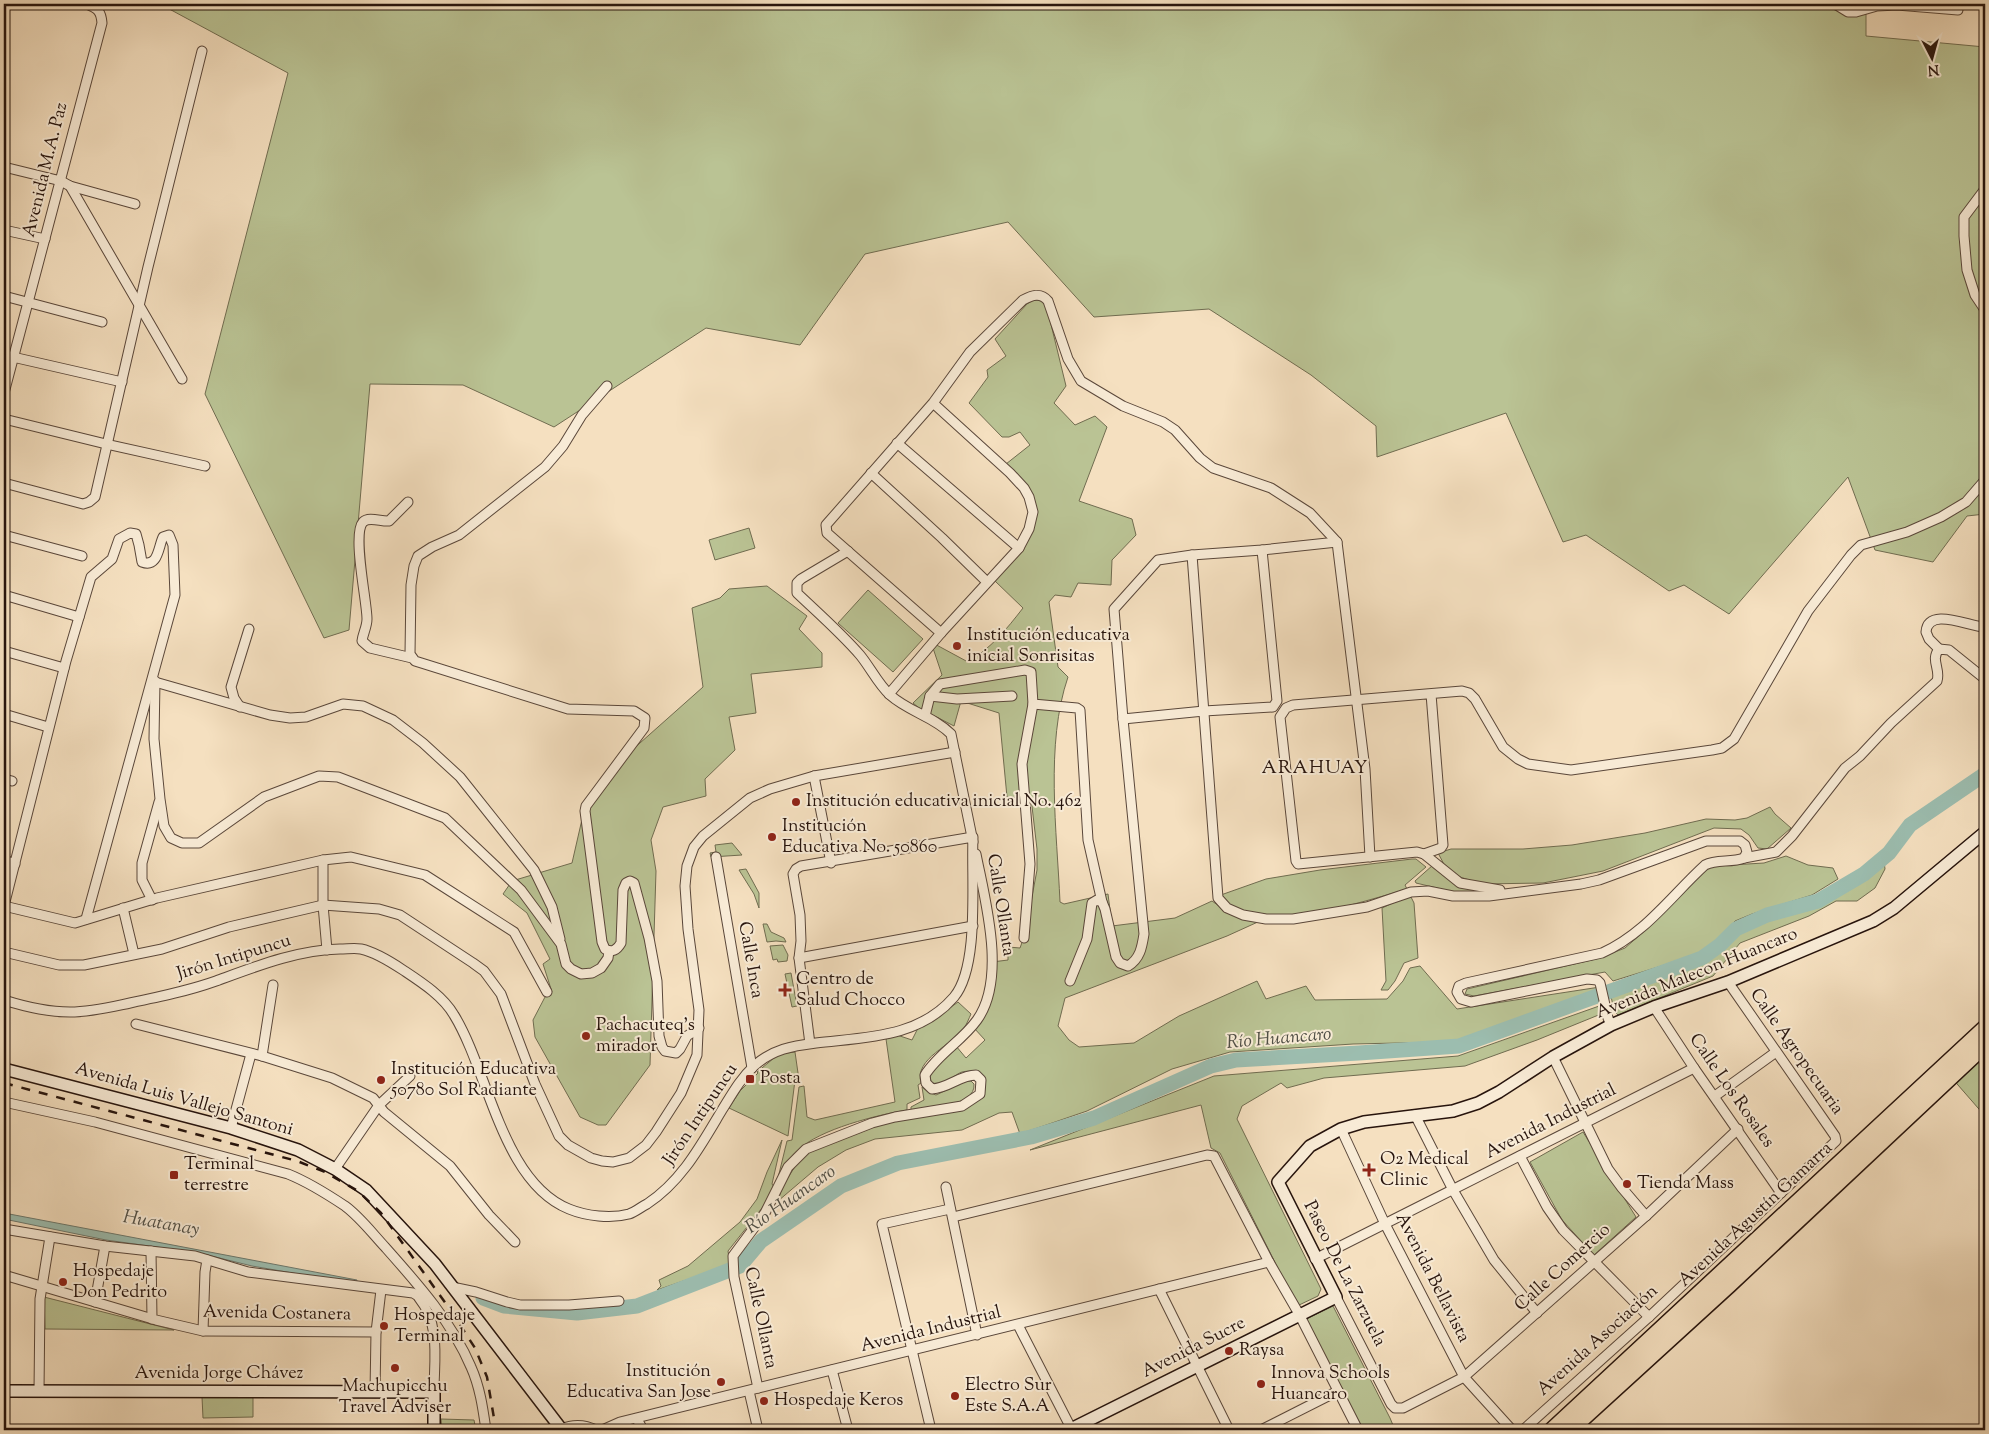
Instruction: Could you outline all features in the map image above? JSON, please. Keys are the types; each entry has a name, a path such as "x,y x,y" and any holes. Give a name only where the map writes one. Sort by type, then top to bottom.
{"highway":[{"name":"Avenida Agustín Gamarra","path":"1570,1430 1985,1028"},
{"name":"Avenida Agustín Gamarra","path":"1552,1430 1745,1260 1985,1044"}],"street":[{"path":"4,12 5,4"},
{"name":"Avenida M.A. Paz","path":"4,393 102,23 102,15 98,9 87,4"},
{"path":"1835,4 1848,12 1897,5 1958,10"},
{"path":"4,483 83,504 90,502 95,497 106,444 140,308 148,266 202,51"},
{"path":"4,166 135,204"},
{"path":"70,186 182,378"},
{"path":"1985,189 1964,217 1967,270 1975,294 1985,310"},
{"path":"4,230 45,240"},
{"path":"941,633 827,533 826,525 933,403 970,352 1023,300 1032,295 1040,295 1048,301 1068,359 1081,381 1123,406 1163,422 1175,430 1200,458 1213,468 1271,488 1310,513 1337,542 1345,594 1365,769 1370,857"},
{"path":"4,296 102,322"},
{"path":"4,355 122,382"},
{"path":"412,658 410,648 411,586 414,566 418,556 459,536 545,467 563,446 582,415 607,386"},
{"path":"889,694 941,633 1019,548 1029,529 1033,512 1024,488 933,403"},
{"path":"4,419 205,466"},
{"path":"897,443 1019,548"},
{"path":"871,473 987,582"},
{"path":"1526,890 1494,890 1465,884 1453,878 1424,854 1417,852 1303,864 1296,861 1280,717 1286,708 1293,705 1462,691 1475,699 1503,748 1528,764 1571,770 1722,748 1734,739 1808,611 1851,555 1861,545 1907,532 1941,517 1966,502 1985,480"},
{"path":"155,682 240,707 290,718 306,717 343,704 363,706 393,720 423,743 460,777 534,870 552,906 566,964 581,974 592,973 601,968 608,958 608,951 602,942 585,811 586,806 644,728 645,718 634,711 568,709 414,661 412,658 370,648 362,641 367,619 359,548 361,527 363,522 370,519 389,521 408,502"},
{"path":"86,919 175,595 173,545 168,535 163,537 153,562 147,564 142,562 136,534 124,534 119,539 112,559 91,577 48,727 4,906 75,923 152,900 323,860 351,857 425,875 514,932 547,992"},
{"path":"4,535 82,556"},
{"path":"1033,704 1077,708 1081,714 1088,840 1116,957 1120,963 1128,966 1135,961 1141,950 1144,926 1114,609 1158,560 1192,555 1337,542"},
{"name":"Calle Ollanta","path":"758,1388 734,1277 732,1256 765,1213 788,1168 806,1149 828,1138 895,1117 962,1106 980,1094 981,1080 976,1074 966,1075 942,1089 932,1089 926,1083 925,1075 931,1066 962,1039 979,1018 986,999 993,963 992,938 951,734 943,726 907,708 889,694 859,654 797,593 797,583 801,579 848,550"},
{"path":"1123,719 1204,711 1273,707 1277,701 1262,550"},
{"path":"1192,555 1218,898 1235,912 1259,918 1293,919 1367,907 1411,892 1428,891 1453,896 1489,896 1563,887 1599,880 1706,841 1740,841 1745,845 1747,852 1744,858"},
{"path":"4,595 79,616"},
{"path":"1985,627 1941,618 1928,624 1926,632 1929,639 1939,649 1949,650 1985,679"},
{"path":"240,707 234,698 231,687 249,629"},
{"path":"1610,1022 1600,983 1597,980 1587,980 1471,1002 1462,998 1458,992 1459,986 1602,953 1618,946 1645,925 1705,865 1712,861 1737,860 1776,852 1792,836 1845,768 1860,756 1891,723 1937,681 1939,676 1935,658 1939,649"},
{"path":"4,651 64,668"},
{"path":"155,667 154,739 164,826 171,838 182,843 199,843 264,797 319,776 338,776 445,818 521,890 561,944"},
{"path":"924,716 930,696 940,684 1024,670 1031,672 1033,704 1022,764 1030,864 1024,938"},
{"path":"1424,854 1441,848 1443,845 1431,694"},
{"path":"930,696 957,699 1012,696"},
{"path":"4,714 48,727"},
{"path":"4,952 59,965 84,965 162,949 229,928 323,905 379,909 400,916 484,971 501,994 535,1084 559,1136 568,1145 591,1158 602,1162 613,1162 629,1158 646,1145 681,1093 697,1055 697,989 691,959 685,886 687,866 694,847 702,836 750,798 770,789 814,776 955,752"},
{"path":"814,776 830,862"},
{"path":"152,900 142,880 142,863 160,799"},
{"name":"Avenida Malecon Huancaro","path":"1278,1182 1310,1146 1341,1129 1364,1122 1453,1111 1478,1102 1499,1092 1610,1022 1728,982 1873,921 1894,908 1985,832"},
{"path":"810,1044 799,958 801,941 800,915 794,874 796,869 801,866 972,837"},
{"name":"Jirón Intipuncu","path":"4,1000 32,1009 71,1012 91,1011 169,995 207,984 283,957 326,950 360,949 393,963 424,983 452,1011 465,1036 507,1140 524,1172 545,1194 568,1209 600,1216 620,1215 631,1213 656,1198 678,1179 696,1154 737,1084 752,1068 773,1052 810,1044 898,1032 918,1025 937,1013 957,993 966,974 972,926 972,837"},
{"name":"Calle Inca","path":"716,857 752,1068"},
{"path":"4,860 15,864"},
{"path":"323,860 326,950"},
{"path":"608,951 616,950 621,943 623,890 626,883 634,882 649,938 657,981 659,1036 662,1047 665,1051 676,1052 680,1049 687,1036 698,1028"},
{"path":"1070,982 1087,939 1092,902 1097,900 1102,902"},
{"path":"123,908 134,954"},
{"path":"799,958 972,926"},
{"name":"Calle Agropecuaria","path":"1728,982 1835,1136 1836,1141"},
{"path":"262,1056 274,985"},
{"name":"Calle Los Rosales","path":"1654,1007 1781,1193"},
{"path":"136,1024 262,1056 332,1078 373,1098 384,1112 450,1166 489,1215 515,1242"},
{"path":"1714,1096 1776,1052"},
{"path":"231,1128 252,1054"},
{"path":"1553,1057 1608,1169 1646,1216"},
{"name":"Avenida Industrial","path":"1315,1259 1694,1068"},
{"name":"Avenida Luis Vallejo Santoni","path":"4,1070 231,1128 298,1150 335,1169 366,1190 435,1264 561,1430"},
{"path":"335,1169 379,1105 410,1076"},
{"path":"4,1102 95,1122 288,1174 305,1181 346,1207 414,1280 460,1344 482,1397 486,1430"},
{"path":"1415,1115 1453,1190 1494,1260 1537,1313"},
{"name":"Calle Comercio","path":"1395,1408 1403,1408 1464,1377 1646,1216 1738,1128"},
{"name":"Avenida Bellavista","path":"1341,1129 1385,1224 1464,1377 1512,1430"},
{"name":"Avenida Asociación","path":"1523,1430 1649,1317 1836,1141"},
{"path":"931,1430 882,1224 952,1213 1207,1154 1214,1156 1217,1160 1358,1430"},
{"path":"1520,1156 1547,1207 1563,1230 1649,1317"},
{"name":"Paseo De La Zarzuela","path":"1278,1182 1315,1259 1395,1408"},
{"path":"946,1187 977,1335"},
{"path":"4,1229 105,1246 195,1256 248,1272 414,1293 431,1304"},
{"path":"40,1390 40,1299 50,1237"},
{"path":"94,1302 105,1246"},
{"path":"151,1251 152,1319"},
{"path":"203,1331 207,1260"},
{"name":"Avenida Industrial","path":"602,1430 611,1425 1269,1262"},
{"name":"Avenida Costanera","path":"4,1276 152,1319 203,1331 376,1332 375,1392"},
{"path":"452,1287 520,1305 569,1305 619,1301"},
{"path":"1158,1289 1229,1430"},
{"path":"376,1332 381,1290"},
{"path":"414,1293 421,1299 432,1319 435,1337 434,1430"},
{"name":"Avenida Sucre","path":"1071,1430 1336,1297"},
{"path":"1018,1325 1071,1430"},
{"path":"832,1370 848,1430"},
{"name":"Avenida Jorge Chávez","path":"4,1391 434,1392"},
{"name":"Calle Ollanta","path":"749,1391 758,1430"},
{"path":"1261,1430 1338,1391"},
{"path":"637,1419 643,1430"},
{"path":"561,1430 580,1425 596,1430"}],"green space":[{"path":"160,4 1866,4 1866,36 1985,47 1985,514 1967,516 1933,562 1875,550 1848,477 1729,614 1684,585 1669,591 1586,535 1563,542 1506,413 1377,457 1376,426 1311,375 1209,309 1094,317 1008,222 865,254 800,345 706,328 554,427 463,385 370,384 349,630 324,638 205,394 288,73"},
{"path":"1033,300 1041,300 1047,308 1066,386 1054,403 1075,425 1095,416 1107,427 1079,501 1132,519 1136,535 1112,560 1111,585 1078,583 1071,597 1055,595 1049,602 1058,667 1068,677 1061,703 1055,759 1055,818 1060,902 1064,904 1108,894 1112,926 1175,918 1212,901 1229,913 1260,921 1227,936 1065,998 1058,1026 1069,1040 1079,1047 1134,1043 1179,1016 1257,981 1266,999 1306,986 1315,1000 1387,999 1403,981 1410,968 1420,966 1457,1009 1600,987 1602,991 1463,1039 1442,1042 1353,1044 1230,1052 1172,1069 1087,1111 1020,1134 1012,1112 999,1113 962,1130 875,1139 846,1150 818,1167 778,1201 782,1187 796,1165 809,1152 887,1122 958,1111 970,1106 983,1092 975,1071 962,1072 940,1084 931,1082 930,1075 931,1070 956,1046 966,1058 985,1040 974,1028 982,1018 992,962 1008,960 1008,947 1020,948 1029,923 1037,870 1037,849 1031,798 1007,797 999,713 961,701 954,726 913,703 942,675 931,642 968,662 998,638 1023,608 995,581 1012,561 1031,514 1024,487 1006,464 1030,445 1020,432 1009,437 1002,437 969,403 988,377 987,370 1006,356 995,339 1027,304"},
{"path":"749,528 755,548 715,560 709,540"},
{"path":"767,586 807,616 799,629 822,653 822,667 751,674 756,713 729,717 735,750 705,779 706,796 663,807 651,840 656,871 650,1065 606,1125 598,1125 580,1117 535,1037 533,1020 545,997 552,992 543,964 550,959 527,913 503,894 512,881 572,863 583,815 631,751 703,687 692,608 720,598 729,589"},
{"path":"868,590 923,639 893,672 838,623"},
{"path":"1770,807 1791,828 1767,849 1758,848 1749,835 1741,829 1714,828 1603,871 1543,883 1482,884 1460,877 1446,868 1438,853 1451,849 1523,849 1572,845 1645,833 1706,819 1735,820 1747,818"},
{"path":"732,843 742,855 711,857 710,853 716,852 715,845"},
{"path":"1786,856 1808,865 1833,868 1838,879 1812,895 1735,921 1700,954 1613,981 1605,972 1474,996 1465,994 1467,989 1600,958 1625,948 1649,927 1702,871 1714,866 1764,863"},
{"path":"1416,859 1426,867 1405,885 1407,889 1308,915 1285,918 1253,914 1233,907 1218,896 1266,879 1320,870"},
{"path":"1884,861 1885,869 1875,888 1857,901 1836,901 1809,916 1740,943 1713,976 1618,1015 1614,1011 1611,996 1709,960 1737,933 1762,920 1827,901 1866,878"},
{"path":"1433,865 1449,879 1463,887 1479,891 1499,892 1466,895 1416,883 1415,881"},
{"path":"746,869 759,893 759,908 754,894 739,870"},
{"path":"1410,895 1414,903 1418,958 1404,963 1388,990 1381,990 1386,981 1382,908"},
{"path":"763,924 767,924 771,932 784,938 786,942 767,942"},
{"path":"783,945 788,955 787,961 778,962 777,959 773,960 770,946"},
{"path":"791,973 797,1006 792,1007 785,974"},
{"path":"958,1002 971,1014 958,1035 928,1059 923,1066 920,1074 921,1083 918,1085 920,1098 907,1104 907,1110 849,1124 808,1142 791,1157 777,1182 787,1141 792,1140 799,1087 804,1086 807,1117 815,1120 895,1102 886,1039 897,1035 912,1040 919,1026 932,1021"},
{"path":"1602,1005 1601,1014 1465,1066 1324,1078 1287,1088 1281,1083 1242,1106 1237,1119 1321,1289 1318,1296 1297,1306 1220,1153 1211,1148 1201,1105 1030,1150 1214,1076 1458,1056"},
{"path":"1985,1047 1985,1116 1951,1077"},
{"path":"795,1052 799,1080 795,1080 788,1136 729,1108 740,1091 757,1072 779,1054"},
{"path":"966,1081 971,1081 974,1084 973,1092 959,1102 939,1107 911,1110 911,1107 924,1100 922,1087 936,1095"},
{"path":"1583,1132 1636,1217 1594,1255 1562,1220 1530,1162"},
{"path":"782,1140 772,1184 774,1187 766,1203 728,1251 730,1265 657,1290 661,1286 659,1280 688,1266 740,1222 757,1199"},
{"path":"44,1297 174,1330 45,1329"},
{"path":"1333,1306 1395,1430 1363,1430 1304,1320"},
{"path":"202,1397 253,1397 253,1417 203,1418"},
{"path":"441,1419 474,1420 476,1430 442,1430"}],"shaded area":[{"path":"4,1213 357,1280 356,1284 252,1266 199,1253 106,1240 4,1219"}],"waterway":[{"name":"Río Huancaro","path":"483,1298 504,1306 577,1313 637,1306 740,1266 761,1241 841,1186 898,1163 1031,1137 1094,1118 1211,1066 1236,1060 1459,1046 1702,958 1720,945 1736,929 1767,915 1818,901 1864,874 1889,853 1910,825 1985,774"}],"railway":[{"path":"4,1083 297,1161 325,1172 358,1191 381,1213 449,1308 475,1348 487,1377 496,1430"}],"place":[{"name":"Institución educativa inicial Sonrisitas","path":"957,646"},
{"name":"Institución educativa inicial No. 462","path":"796,802"},
{"name":"Institución Educativa No. 50860","path":"772,837"},
{"name":"Centro de Salud Chocco","path":"785,990"},
{"name":"Pachacuteq's mirador","path":"586,1036"},
{"name":"Posta","path":"750,1079"},
{"name":"Institución Educativa 50780 Sol Radiante","path":"381,1080"},
{"name":"O2 Medical Clinic","path":"1369,1170"},
{"name":"Terminal terrestre","path":"174,1175"},
{"name":"Tienda Mass","path":"1627,1184"},
{"name":"Hospedaje Don Pedrito","path":"63,1282"},
{"name":"Hospedaje Terminal","path":"384,1326"},
{"name":"Raysa","path":"1229,1351"},
{"name":"Machupicchu Travel Adviser","path":"395,1368"},
{"name":"Institución Educativa San Jose","path":"721,1382"},
{"name":"Innova Schools Huancaro","path":"1261,1384"},
{"name":"Electro Sur Este S.A.A","path":"955,1396"},
{"name":"Hospedaje Keros","path":"764,1401"}],"district":[{"name":"ARAHUAY","path":"1315,768"}],"water label":[{"name":"Huatanay","path":"161,1224"}]}
